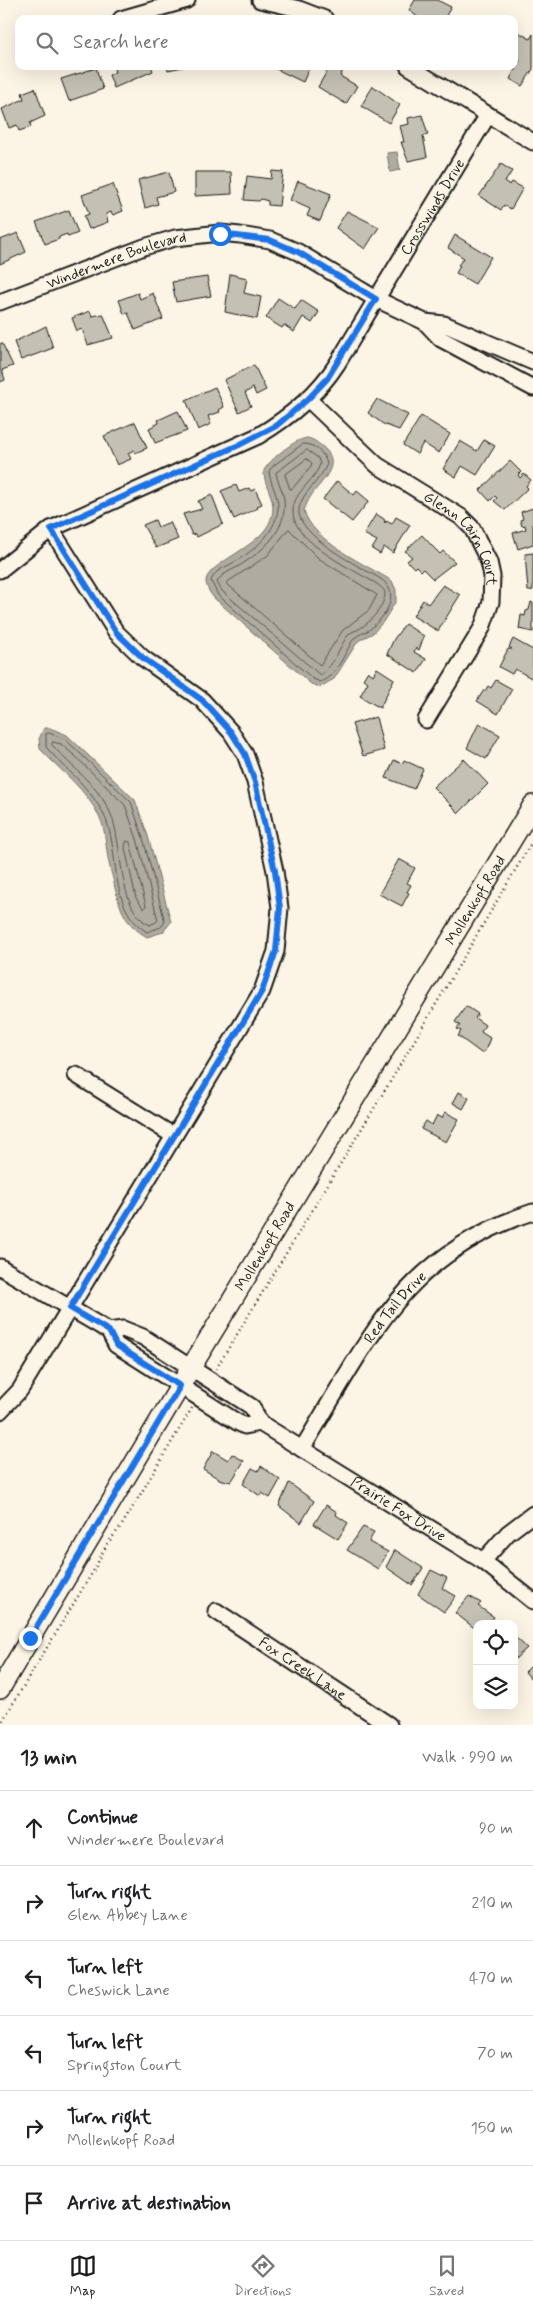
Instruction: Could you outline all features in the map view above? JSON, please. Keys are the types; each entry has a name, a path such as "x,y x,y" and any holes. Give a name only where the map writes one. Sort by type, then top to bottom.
{"street":[{"path":"135,15 187,0"},
{"path":"260,0 299,9 315,15"},
{"path":"415,70 533,142"},
{"name":"Crosswinds Drive","path":"0,570 51,529 258,436 276,426 308,399 327,379 488,114"},
{"name":"Windermere Boulevard","path":"0,302 144,247 175,238 220,234 263,238 298,252 376,299 425,322 444,324 533,362"},
{"name":"Windermere Boulevard","path":"425,322 441,339 533,388"},
{"name":"Glenn Cairn Court","path":"308,399 377,465 461,517 474,531 490,562 492,589 486,621 426,720"},
{"path":"0,1412 20,1390 262,991 276,951 279,928 280,908 275,871 255,782 245,754 231,732 202,700 143,658 116,632 51,529"},
{"name":"Mollenkopf Road","path":"0,1689 192,1366 533,806"},
{"path":"76,1075 174,1136"},
{"name":"Red Tail Drive","path":"302,1449 378,1323 422,1273 474,1236 533,1212"},
{"path":"0,1267 109,1331"},
{"name":"Prairie Fox Drive","path":"260,1423 245,1426 198,1398 116,1345 109,1331 123,1329 143,1336 192,1366 252,1407 260,1423 483,1561 533,1601"},
{"path":"483,1561 508,1533 533,1514"},
{"name":"Fox Creek Lane","path":"216,1611 389,1725"}],"path":[{"path":"211,1379 533,840"},
{"path":"0,1725 94,1570 107,1544 122,1525 198,1398"}],"water":[{"path":"397,152 400,170 390,172 387,153"},
{"path":"307,438 324,448 329,454 331,461 328,473 304,510 309,521 328,542 392,581 396,590 396,601 383,622 373,633 358,641 334,679 320,687 311,684 214,598 208,590 206,581 209,574 215,568 247,546 266,529 271,519 273,505 264,470 283,450 301,439"},
{"path":"44,728 50,728 67,735 135,800 148,836 171,922 163,932 147,937 134,927 125,916 119,904 108,861 104,830 100,818 88,798 40,749 39,739"}],"building":[{"path":"415,0 437,0 451,7 446,15 415,15 409,10"},
{"path":"518,32 530,39 533,34 533,69 522,86 510,79 515,70 518,70 520,60 518,59"},
{"path":"90,70 97,70 103,89 69,101 61,79"},
{"path":"114,70 153,71 114,88 109,75 115,72"},
{"path":"278,70 308,70 303,82"},
{"path":"328,70 343,70 340,76 357,86 346,104 318,87"},
{"path":"373,86 400,105 389,123 361,106"},
{"path":"35,88 45,116 30,123 31,127 19,131 17,125 9,128 2,109 24,99 22,93"},
{"path":"422,115 428,135 423,136 427,157 408,161 401,142 404,142 400,126 409,124 408,118"},
{"path":"501,164 512,171 505,182 510,185 512,182 523,188 511,209 504,205 501,210 479,196"},
{"path":"272,171 283,172 279,206 268,205 268,201 261,199 259,201 244,200 247,176 271,179"},
{"path":"169,172 174,192 156,197 158,204 145,208 138,180"},
{"path":"195,172 231,172 232,194 195,196"},
{"path":"298,181 331,194 320,221 307,216 310,209 290,200"},
{"path":"113,184 123,211 113,215 111,212 106,214 108,222 89,229 84,216 89,214 82,195"},
{"path":"69,210 78,233 68,237 67,234 45,244 36,222"},
{"path":"347,211 379,227 365,249 336,228"},
{"path":"18,233 26,252 0,264 0,240"},
{"path":"455,235 491,257 475,284 456,273 460,266 458,265 464,258 448,248"},
{"path":"230,274 247,278 244,293 261,297 257,319 225,312"},
{"path":"207,277 211,296 176,302 172,282"},
{"path":"138,293 140,299 153,293 163,319 135,330 128,313 124,314 119,300"},
{"path":"278,298 295,309 301,300 319,312 312,323 303,317 294,332 284,325 282,328 266,318"},
{"path":"90,311 92,316 103,314 113,338 88,345 82,329 77,331 72,318"},
{"path":"46,326 53,348 21,360 14,342"},
{"path":"2,343 13,366 2,370 5,380 0,382 0,344"},
{"path":"254,365 266,390 256,395 253,388 245,393 251,406 239,412 224,380"},
{"path":"215,387 224,407 219,410 220,412 208,416 211,424 198,430 186,400"},
{"path":"377,399 408,415 399,430 383,424 368,413"},
{"path":"178,411 187,431 155,443 149,428 159,423 158,420"},
{"path":"421,416 450,434 439,453 423,443 417,454 403,445"},
{"path":"135,422 147,448 135,453 134,450 128,453 131,459 117,465 104,436"},
{"path":"484,440 495,446 477,475 462,466 456,477 443,469 460,441 477,451"},
{"path":"510,461 521,472 518,475 520,478 524,474 531,480 526,486 528,488 505,510 494,501 497,498 495,496 490,501 480,490"},
{"path":"337,481 354,495 357,491 369,501 352,522 323,499"},
{"path":"236,485 239,492 249,488 251,491 255,489 262,504 257,506 258,508 234,519 221,491"},
{"path":"212,495 223,524 197,537 195,534 192,535 183,514 202,509 198,501"},
{"path":"533,508 533,544 518,549 513,533 526,529 525,525 522,526 520,520 523,519 521,512"},
{"path":"376,514 384,519 385,523 386,521 392,524 396,517 410,525 393,553 384,547 380,554 372,549 377,541 364,534"},
{"path":"155,520 158,527 170,522 178,539 156,548 143,525"},
{"path":"422,535 440,554 443,551 455,562 433,579 423,569 421,571 416,566 414,568 407,561 412,557 405,551"},
{"path":"533,553 533,590 528,591 525,554"},
{"path":"443,585 460,595 438,631 413,616 423,600 428,604"},
{"path":"531,602 533,603 533,632 519,629 521,615 525,616"},
{"path":"405,624 424,636 419,650 416,648 414,652 426,659 417,673 387,654 394,639"},
{"path":"513,639 533,650 533,679 515,669 512,674 499,667 508,649 512,649 509,647"},
{"path":"377,668 394,679 380,708 360,696 368,682 363,679 368,671 373,675"},
{"path":"496,680 512,689 498,714 477,701 484,690 488,686 491,688"},
{"path":"376,717 384,750 363,756 352,724"},
{"path":"479,723 500,735 486,759 467,748"},
{"path":"464,759 488,784 459,813 433,787"},
{"path":"394,760 402,764 404,760 423,769 414,789 386,778"},
{"path":"399,859 415,868 407,883 411,885 402,906 379,894"},
{"path":"466,1006 478,1014 475,1018 485,1025 481,1032 490,1038 485,1051 481,1053 458,1036 461,1031 457,1029 460,1025 455,1022"},
{"path":"459,1092 469,1098 463,1109 453,1103"},
{"path":"445,1112 459,1119 446,1142 421,1129 426,1121 432,1125 437,1115 442,1118"},
{"path":"213,1451 228,1460 232,1454 244,1461 231,1482 219,1479 203,1469"},
{"path":"261,1466 280,1480 270,1498 262,1493 260,1496 243,1484 252,1468 258,1471"},
{"path":"289,1483 314,1501 301,1523 279,1506"},
{"path":"326,1505 337,1512 336,1515 348,1523 338,1539 314,1524"},
{"path":"363,1527 374,1532 369,1542 388,1552 378,1569 347,1550"},
{"path":"395,1550 423,1568 412,1585 386,1567"},
{"path":"431,1570 447,1578 442,1588 456,1596 444,1612 418,1594"},
{"path":"469,1596 481,1603 478,1606 494,1617 492,1620 473,1620 473,1627 455,1613"},
{"path":"518,1640 527,1648 518,1656"},
{"path":"533,1664 533,1681 525,1672"}],"route":[{"path":"30,1638 94,1534 180,1386 116,1345 109,1331 70,1308 262,991 276,951 280,908 275,871 255,782 245,754 231,732 202,700 143,658 116,632 51,529 239,445 276,426 318,390 327,379 376,299 298,252 270,240 220,234"}]}
